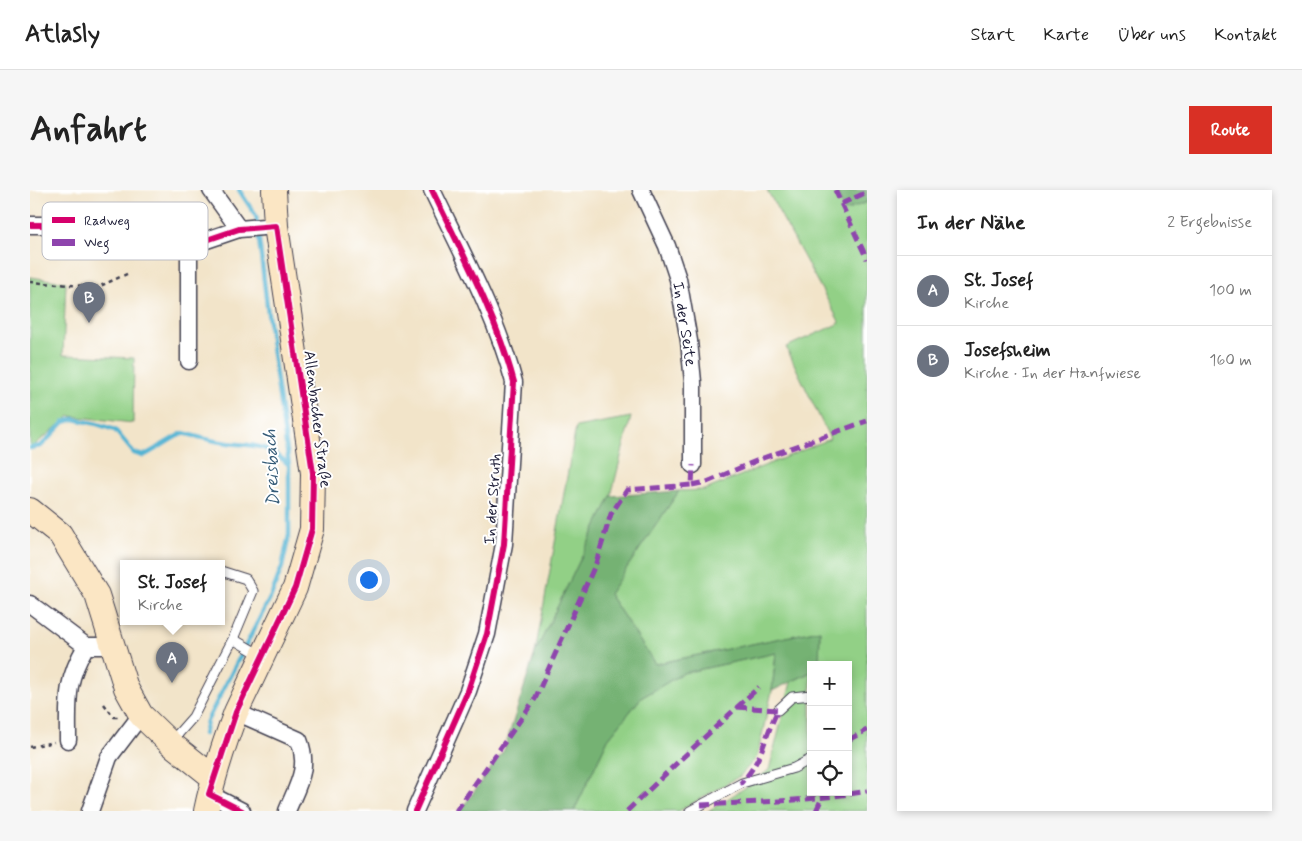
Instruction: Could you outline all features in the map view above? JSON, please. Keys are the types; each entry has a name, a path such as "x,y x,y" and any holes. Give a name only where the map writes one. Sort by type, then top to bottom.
{"main road":[{"name":"Allenbacher Straße","path":"210,794 257,652 295,588 312,529 313,472 258,228 274,190"},
{"path":"30,510 60,534 98,595 126,688 140,715 170,743 210,794"}],"street":[{"path":"212,190 258,228"},
{"name":"In der Struth","path":"415,811 468,691 487,634 504,544 514,382 508,358 488,306 432,190"},
{"name":"In der Seite","path":"640,190 667,246 678,279 689,341 693,382 693,465"},
{"path":"208,241 258,228"},
{"path":"189,260 189,361"},
{"path":"30,604 86,646 112,646"},
{"path":"68,740 70,679 75,664 86,646"},
{"path":"236,712 299,740 304,760 303,771 287,811"},
{"path":"90,811 109,757 140,715"},
{"path":"210,794 242,811"}],"lane":[{"path":"170,743 193,717 235,640 252,591 246,579 225,572"},
{"path":"235,640 257,652"},
{"path":"778,710 792,697 807,695"},
{"path":"690,811 742,783 794,768 807,761"}],"path":[{"path":"30,282 98,286 129,273"},
{"path":"104,704 114,717"},
{"path":"30,747 68,740"}],"green space":[{"path":"767,190 836,190 845,211 867,202 867,811 708,811 769,770 791,682 807,674 807,796 852,796 852,661 819,661 820,630 655,664 609,594 679,491 705,490 830,439 786,347 840,323"},
{"path":"836,190 867,190 867,202 845,211"},
{"path":"30,277 66,282 63,355 134,358 133,423 70,416 32,447 30,446"},
{"path":"631,417 611,496 535,653 576,427"},
{"path":"679,491 609,594 655,664 820,630 819,661 807,661 807,674 772,691 776,653 683,673 641,698 608,739 574,811 460,811 504,750 535,653 611,496"},
{"path":"776,653 772,691 757,757 740,776 679,811 574,811 608,739 641,698 683,673"}],"waterway":[{"name":"Dreisbach","path":"239,190 256,216 257,223"},
{"name":"Dreisbach","path":"204,734 207,721 271,596 282,567 289,535 289,465 258,231"},
{"path":"30,448 41,446 64,422 74,419 115,430 134,453 143,456 183,433 216,441 265,448 289,465"}],"marked path":[{"path":"835,190 867,259"},
{"path":"841,204 867,192"},
{"path":"692,485 707,482 763,458 867,421"},
{"path":"456,811 535,699 596,563 611,514 627,490 692,485 693,465"},
{"path":"627,811 759,687"},
{"path":"737,707 778,710 759,757 740,784"},
{"path":"852,738 867,730"},
{"path":"701,805 805,799 867,791"},
{"path":"816,811 822,798"}],"cycle path":[{"path":"415,811 468,691 487,634 504,544 514,382 507,357 488,308 432,190"},
{"path":"30,225 42,225"},
{"path":"208,240 239,229 276,226 313,473 312,529 295,588 236,712 209,794 242,811"}],"place":[{"name":"Josefsheim","path":"89,323"},
{"name":"St. Josef","path":"172,683"}]}
